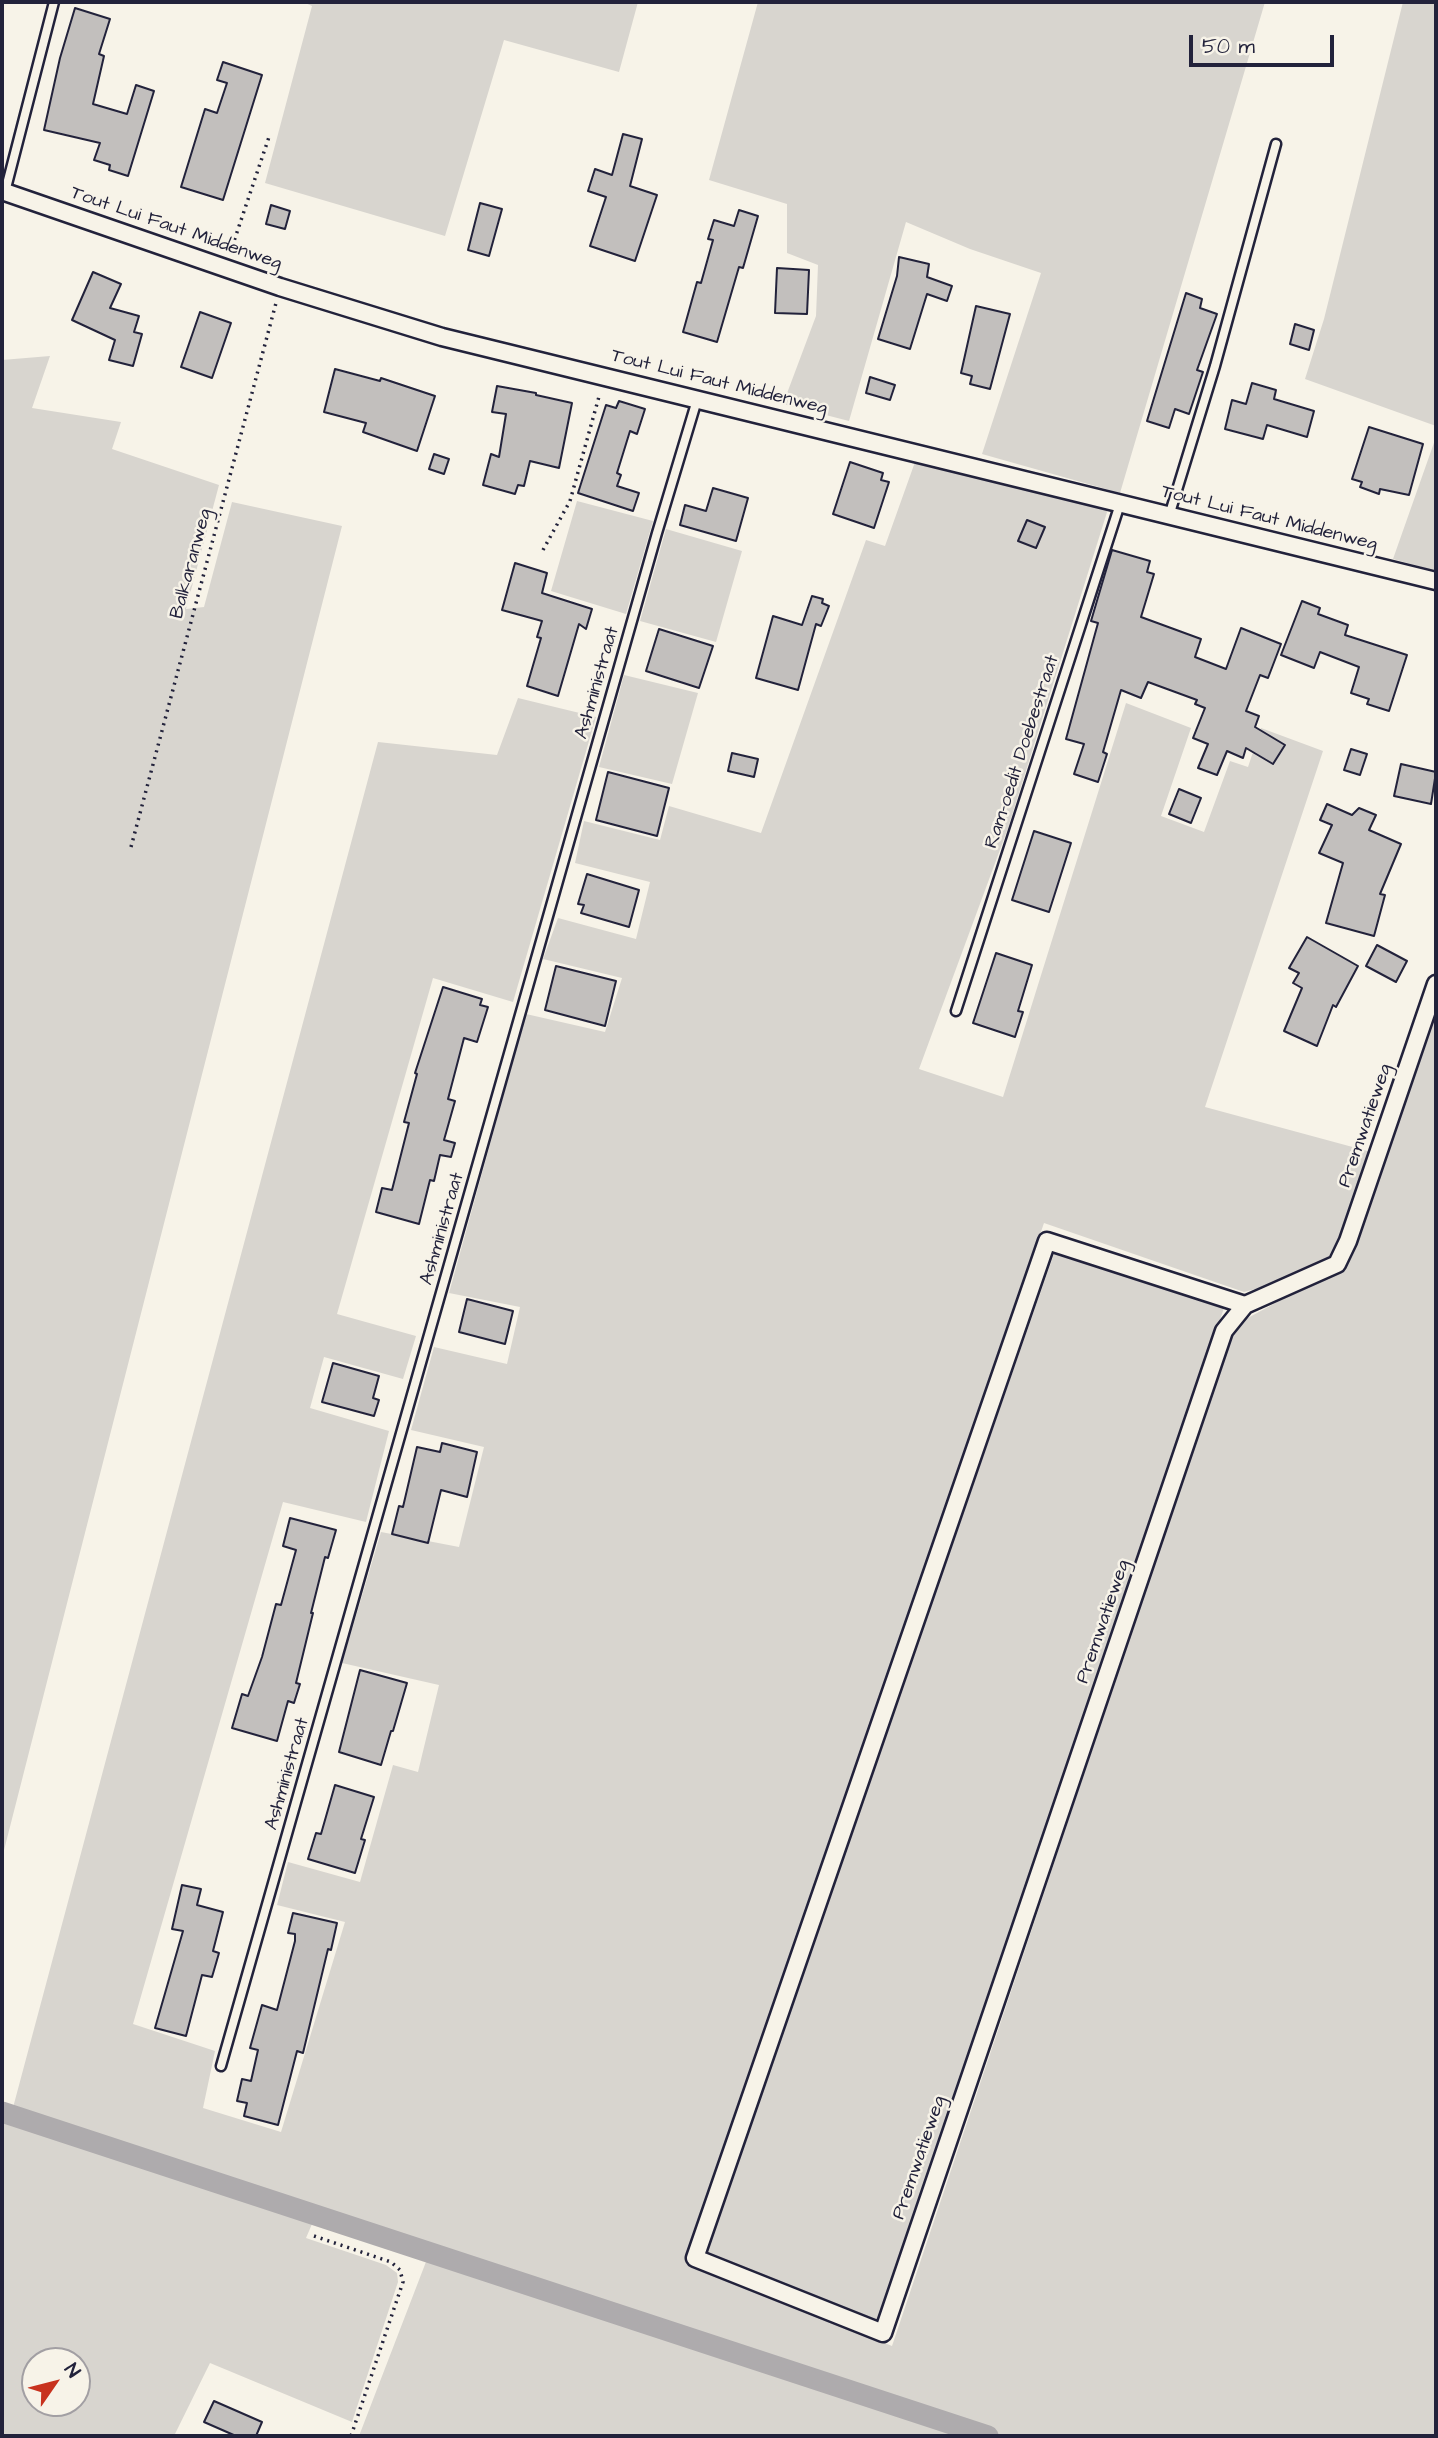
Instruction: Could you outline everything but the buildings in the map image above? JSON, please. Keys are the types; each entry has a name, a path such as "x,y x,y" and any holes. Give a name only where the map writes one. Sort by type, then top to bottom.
{"street":[{"name":"Tout Lui Faut Middenweg","path":"4,192 280,287 442,337 1436,581"},
{"name":"Premwatieweg","path":"1245,1305 1047,1241 695,2258 883,2333 1224,1331 1245,1305 1336,1264 1348,1241 1436,984"}],"lane":[{"path":"4,192 54,2"},
{"path":"1169,516 1215,366 1276,144"},
{"name":"Ashministraat","path":"221,2066 653,546 697,400"},
{"name":"Ram-oedit Doebestraat","path":"956,1011 1119,504"}],"path":[{"path":"225,268 270,137"},
{"name":"Balkaranweg","path":"131,847 280,287"},
{"path":"542,550 570,501 603,377"},
{"path":"314,2236 391,2262 400,2270 403,2282 351,2436"}],"shaded area":[{"path":"303,2 638,2 619,72 504,40 445,236 265,183 312,6"},
{"path":"758,2 1265,2 1120,493 982,454 1041,273 970,249 906,222 849,421 783,404 816,316 818,265 787,253 787,204 709,180"},
{"path":"1403,2 1436,2 1436,426 1305,379 1324,319"},
{"path":"50,356 32,408 121,422 112,449 219,485 186,609 204,607 232,502 342,526 2,1858 2,360"},
{"path":"1436,437 1436,571 1393,559"},
{"path":"915,462 1108,509 1008,828 919,1069 1003,1097 1126,703 1191,728 1161,816 1204,832 1230,761 1248,767 1261,728 1323,751 1205,1107 1371,1152 1337,1243 1327,1260 1282,1282 1244,1292 1044,1223 685,2262 892,2346 1232,1333 1246,1319 1345,1265 1436,1002 1436,2436 359,2436 429,2254 315,2217 306,2238 386,2265 397,2273 398,2282 352,2422 210,2363 174,2436 2,2436 2,2112 11,2115 378,742 497,755 518,698 596,717 513,1002 433,978 337,1314 416,1336 403,1379 324,1357 310,1408 389,1431 366,1522 283,1502 133,2024 215,2051 203,2108 281,2132 345,1922 277,1905 288,1862 360,1882 393,1765 418,1772 439,1685 342,1663 381,1532 459,1547 484,1447 411,1430 434,1347 507,1364 520,1307 449,1293 526,1014 605,1032 622,978 543,959 558,918 636,939 650,882 575,863 584,821 660,840 669,806 761,833 866,540 885,546"},
{"path":"577,501 653,521 626,614 551,591"},
{"path":"666,529 742,551 716,642 640,621"},
{"path":"624,675 698,693 672,784 599,767"},
{"path":"1055,1251 1224,1308 878,2322 705,2253"}],"waterway":[{"path":"2,2112 988,2436"}]}
